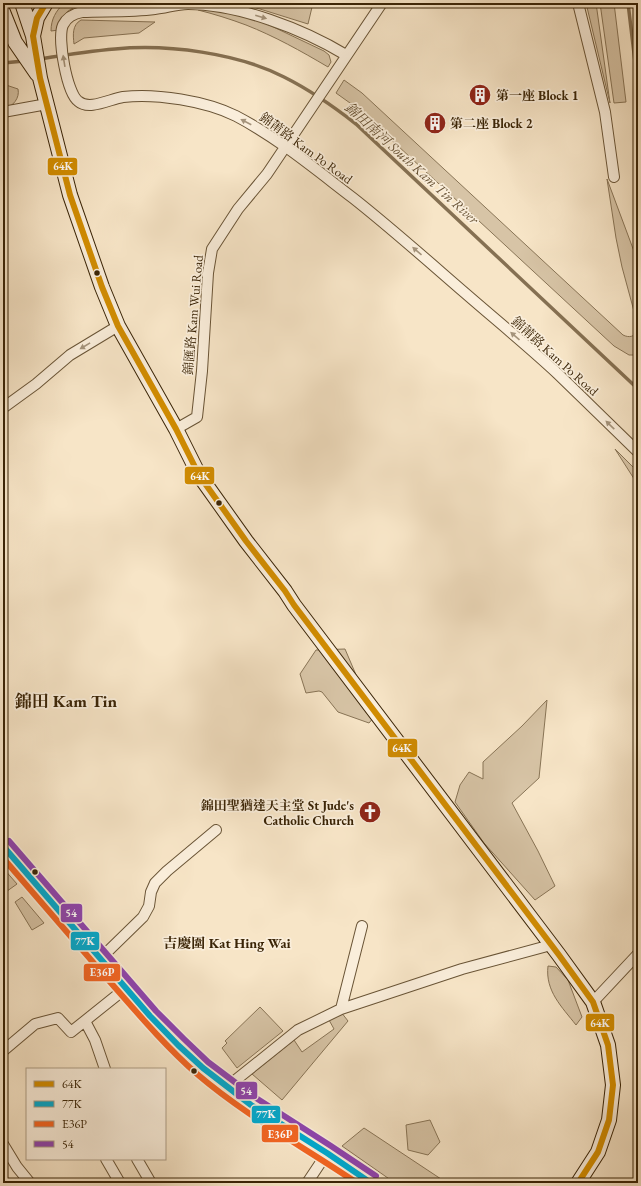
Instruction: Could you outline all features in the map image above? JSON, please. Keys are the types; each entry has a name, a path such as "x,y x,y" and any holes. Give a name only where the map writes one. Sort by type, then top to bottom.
{"main road":[{"path":"22,3 33,36 41,83 70,196 102,287 118,326 176,429 199,475 246,541 593,1002 608,1045 613,1085 609,1120 598,1152 578,1183"},
{"path":"33,36 37,18 46,3"},
{"path":"3,12 15,42 41,83"},
{"path":"3,846 150,1016 203,1068 251,1105 371,1183"}],"street":[{"name":"錦匯路 Kam Wui Road","path":"176,429 197,416 202,372 208,273 212,249 238,209 267,174 382,3"},
{"path":"578,3 605,112 614,178"},
{"name":"錦莆路 Kam Po Road","path":"346,55 320,40 283,24 265,18 206,5 187,4 156,9 82,12 73,14 62,27 61,41 68,81 75,100 90,106 124,97 164,97 199,103 234,115 273,137 389,227 557,374 638,452"},
{"path":"3,112 47,104"},
{"path":"3,408 36,384 70,355 118,326"},
{"path":"100,958 143,917 149,906 151,892 155,883 216,830"},
{"path":"341,1009 362,926"},
{"path":"227,1087 298,1030 341,1009 462,969 551,945"},
{"path":"593,1002 638,954"},
{"path":"3,1051 35,1024 58,1018 71,1032 126,988"},
{"path":"85,1021 95,1040 105,1068"},
{"path":"3,1144 17,1167 30,1183"},
{"path":"307,1183 327,1153"},
{"path":"107,1160 120,1183"},
{"path":"138,1160 151,1183"}],"shaded area":[{"path":"64,3 120,3 73,8 63,17 59,30 51,31 54,16"},
{"path":"233,3 313,3 308,24 260,9"},
{"path":"586,3 596,3 610,103"},
{"path":"600,3 614,3 626,102 614,103"},
{"path":"200,8 238,15 265,23 324,51 329,55 331,62 328,67 267,34 246,25 198,10"},
{"path":"81,20 155,22 139,33 84,38 74,44 73,34 75,27"},
{"path":"344,80 362,93 623,335 632,336 638,330 638,355 629,355 614,346 357,108 336,93"},
{"path":"3,84 18,89 18,96 13,104 3,109"},
{"path":"607,179 638,262 638,326 622,267"},
{"path":"615,449 638,472 638,485"},
{"path":"345,649 374,717 369,723 338,712 322,692 306,693 300,674 316,650"},
{"path":"547,700 539,778 512,803 555,886 535,900 484,843 455,802 460,785 469,772 483,779 483,762 522,726"},
{"path":"3,868 17,884 3,894"},
{"path":"22,897 44,923 32,930 15,902"},
{"path":"548,966 556,967 568,980 582,1017 576,1025 560,1005 552,991 549,983"},
{"path":"260,1007 283,1031 237,1068 222,1048 227,1043 225,1041"},
{"path":"341,1012 348,1021 282,1100 252,1074 294,1040 302,1052 334,1029 329,1020"},
{"path":"430,1120 440,1142 428,1155 408,1150 406,1125"},
{"path":"364,1128 441,1179 444,1183 395,1183 342,1146"}],"waterway":[{"path":"628,3 638,87"},
{"name":"錦田南河 South Kam Tin River","path":"40,59 115,49 179,49 224,56 245,62 294,82 339,111 356,124 638,389"},
{"name":"錦田南河 South Kam Tin River","path":"3,63 24,61"}],"transit line":[{"name":"64K","path":"46,3 37,18 33,36 40,78 70,195 102,287 118,326 176,429 199,475 246,541 593,1002 608,1045 613,1085 609,1120 598,1152 578,1183"},
{"name":"54","path":"9,841 156,1011 208,1062 256,1098 376,1176"},
{"name":"77K","path":"3,846 150,1016 203,1068 251,1105 371,1183"},
{"name":"E36P","path":"3,858 91,960 184,1063 235,1104 357,1183"}],"place":[{"name":"第一座 Block 1","path":"480,95"},
{"name":"第二座 Block 2","path":"435,123"},
{"name":"錦田聖猶達天主堂 St Jude's Catholic Church","path":"370,812"}],"district":[{"name":"錦田 Kam Tin","path":"66,701"},
{"name":"吉慶圍 Kat Hing Wai","path":"227,943"}]}
